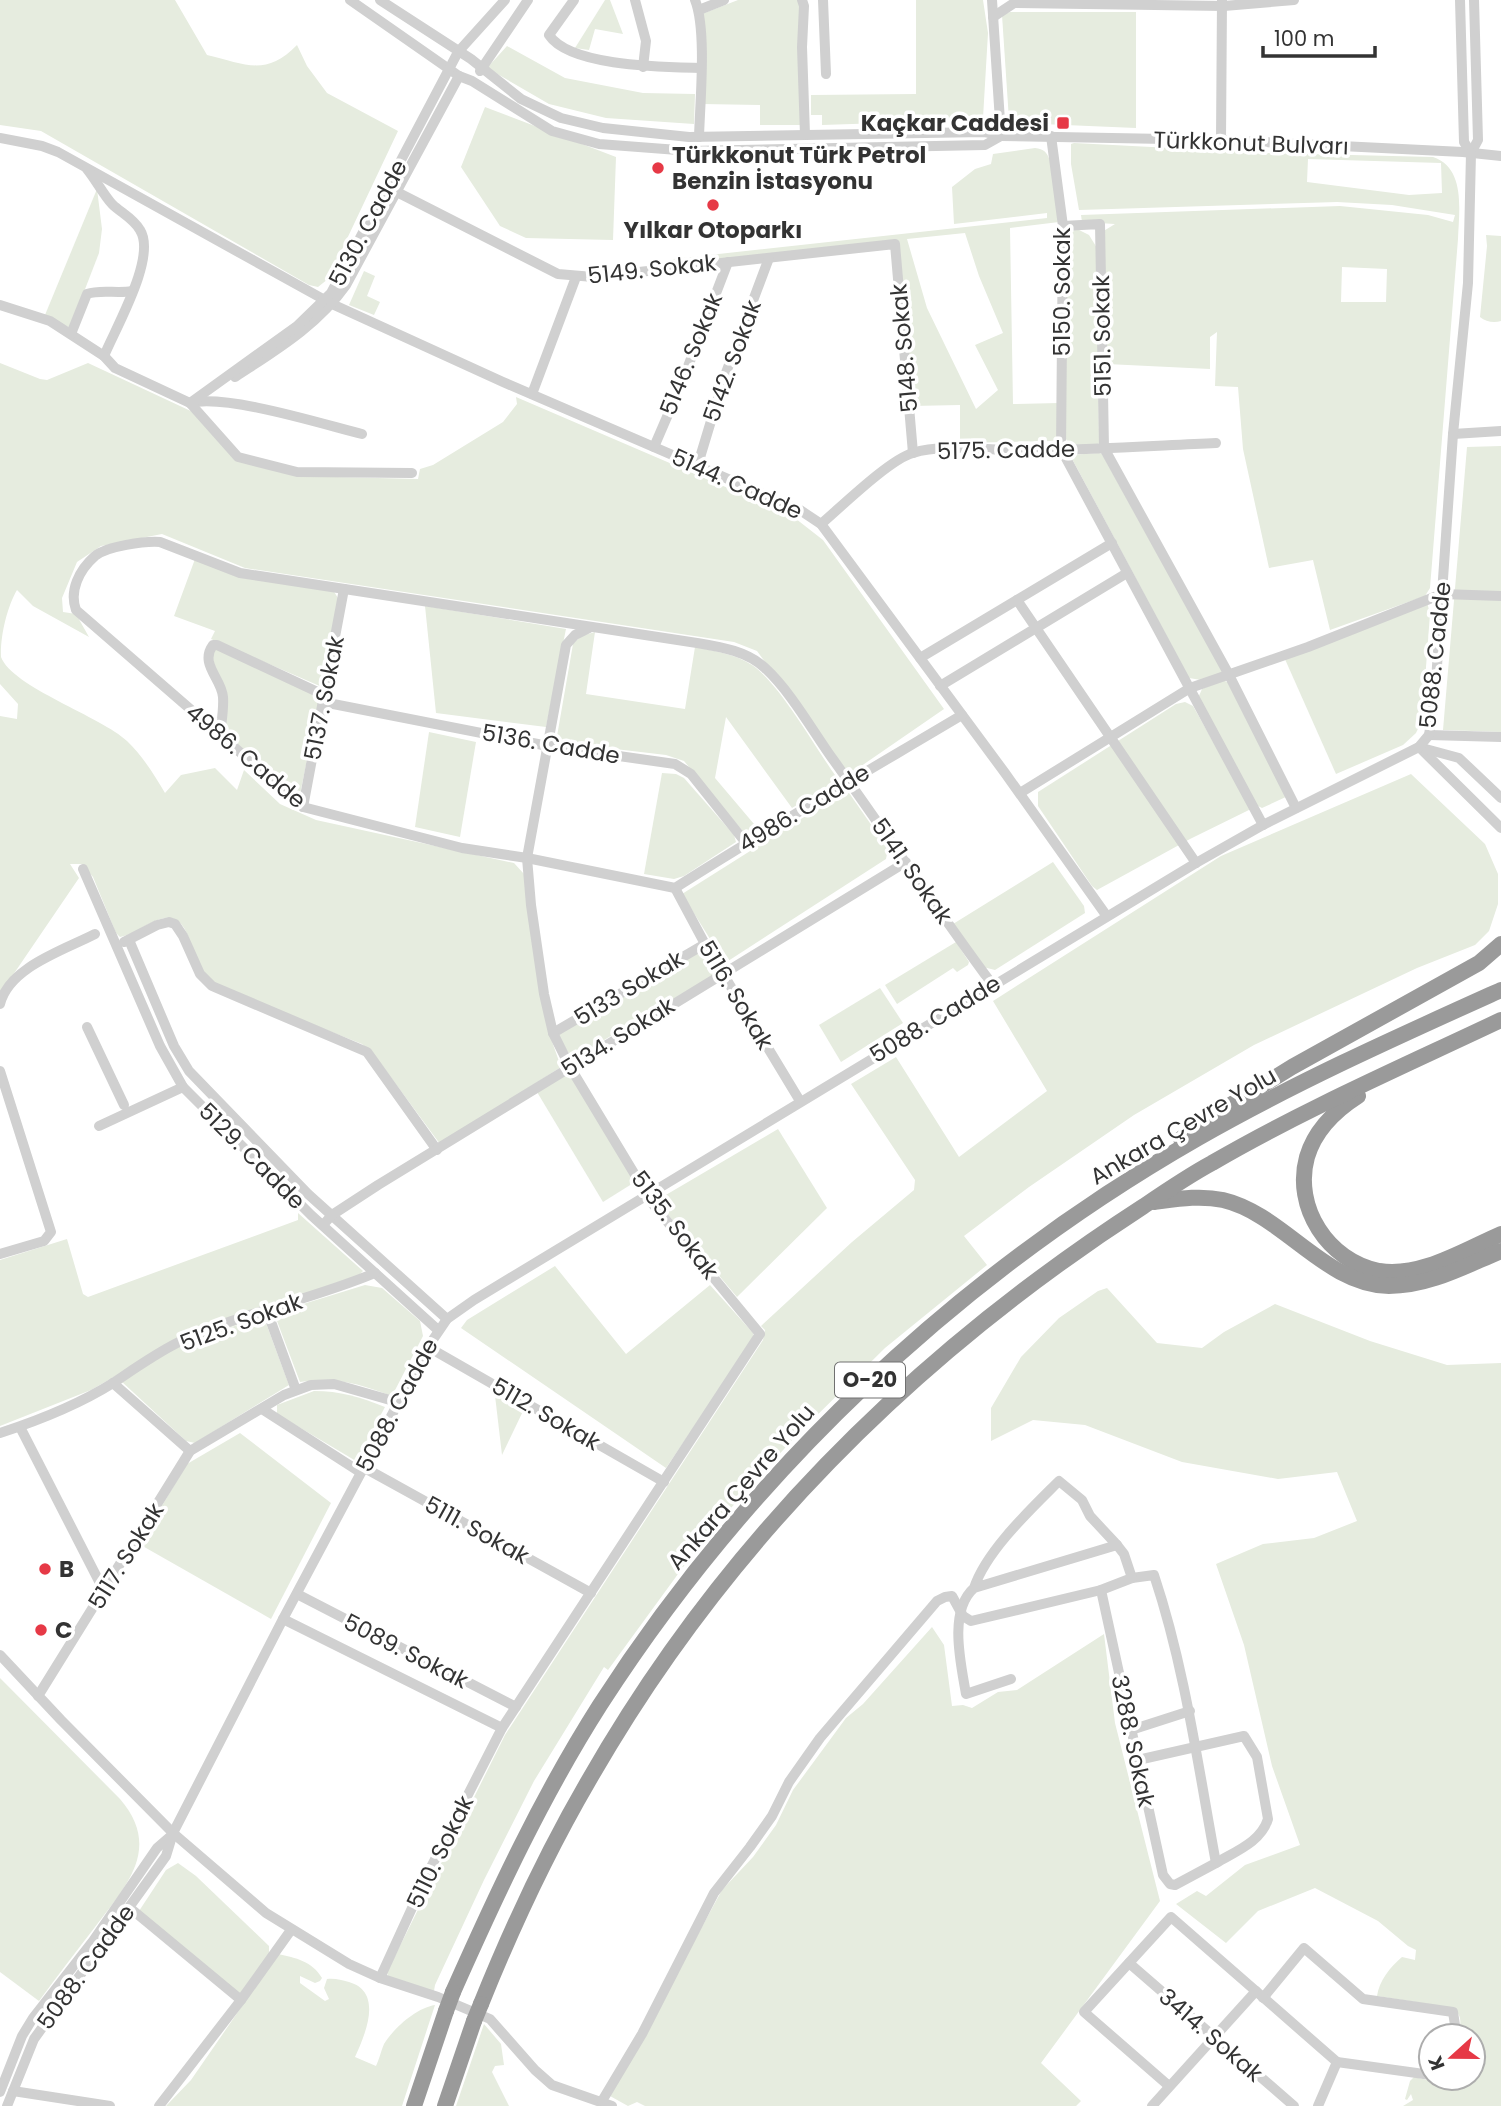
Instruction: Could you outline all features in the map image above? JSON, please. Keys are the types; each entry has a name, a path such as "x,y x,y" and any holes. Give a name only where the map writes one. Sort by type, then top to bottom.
{"highway":[{"path":"1126,1182 1198,1125 1292,1067 1479,963 1501,944"},
{"name":"Ankara Çevre Yolu","path":"414,2106 446,2000 501,1885 563,1767 648,1636 709,1553 798,1451 883,1368 987,1280 1126,1182 1264,1102 1501,990"},
{"name":"Ankara Çevre Yolu","path":"445,2106 474,2021 527,1897 589,1779 657,1672 730,1572 818,1472 901,1390 1004,1303 1086,1244 1211,1163 1501,1020"},
{"path":"1436,1051 1347,1103 1328,1119 1307,1156 1304,1193 1310,1213 1322,1235 1335,1250 1378,1270 1404,1272 1434,1264 1501,1234"},
{"path":"1148,1203 1208,1197 1235,1204 1263,1217 1321,1260 1364,1281 1386,1286 1429,1281 1501,1251"}],"street":[{"name":"Türkkonut Bulvarı","path":"350,0 454,73 472,81 552,131 599,144 691,151 794,150 985,145 1001,136"},
{"name":"Türkkonut Bulvarı","path":"380,0 482,67 521,99 561,118 603,128 699,137 984,132 1001,136 1222,140 1501,156"},
{"name":"5130. Cadde","path":"195,402 304,331 329,302 454,73 458,52 505,0"},
{"path":"472,81 528,0"},
{"path":"574,0 549,35 573,53 643,67 701,68"},
{"path":"635,0 646,41 643,67"},
{"path":"699,137 701,68 697,5 724,0"},
{"path":"805,135 803,3 821,0 826,74"},
{"path":"992,0 1001,136"},
{"path":"993,17 1012,1 1223,3 1294,0"},
{"path":"1461,0 1464,142 1471,153 1478,141 1474,0"},
{"path":"1222,140 1223,3"},
{"name":"5150. Sokak","path":"1051,136 1063,226 1061,449"},
{"path":"6,139 10,152"},
{"name":"5144. Cadde","path":"6,139 43,146 82,164 329,302 532,394 800,510 821,524 1020,793 1106,915"},
{"name":"5088. Cadde","path":"7,2106 34,2039 166,1856 173,1833 283,1619 397,1402 428,1346 447,1319 646,1194 1106,915 1263,825 1419,747 1429,735 1435,695 1453,434 1468,283 1471,153"},
{"path":"82,164 112,204 130,217 141,231 146,246 145,259 104,356"},
{"name":"5149. Sokak","path":"391,189 558,274 576,277 895,244"},
{"name":"5151. Sokak","path":"1063,226 1100,225 1104,448"},
{"name":"5148. Sokak","path":"895,244 913,453"},
{"name":"5142. Sokak","path":"698,464 724,379 769,258"},
{"name":"5146. Sokak","path":"653,447 682,382 728,262"},
{"path":"532,394 576,277"},
{"path":"71,334 87,294 132,291"},
{"path":"0,304 50,321 104,356 115,368 195,402 241,405 362,434"},
{"path":"195,402 238,457 297,472 412,473"},
{"path":"1453,434 1501,431"},
{"name":"5175. Cadde","path":"821,524 891,465 913,453 973,448 1061,449 1216,443"},
{"path":"1104,448 1228,673 1296,808"},
{"path":"1061,449 1263,825"},
{"name":"4986. Cadde","path":"589,628 240,573 160,542 149,541 105,551 95,556 76,582 71,597 76,610 303,807 436,842 675,888 962,715"},
{"path":"920,658 1112,543"},
{"path":"940,686 1127,573"},
{"name":"5137. Sokak","path":"303,807 344,589"},
{"path":"1020,793 1190,688 1308,647 1442,594 1501,596"},
{"path":"1017,600 1196,863"},
{"name":"5135. Sokak","path":"502,1728 760,1334 646,1194 570,1067 553,1033 542,981 527,858 566,645 575,635 589,628"},
{"name":"5141. Sokak","path":"589,628 697,642 733,650 749,656 765,668 849,781 992,984"},
{"name":"5136. Cadde","path":"220,736 223,694 210,667 209,649 213,645 324,698 548,746 675,764 682,767 746,843"},
{"path":"1429,735 1501,737"},
{"path":"1419,747 1459,758 1501,797"},
{"path":"1419,747 1501,828"},
{"name":"5134. Sokak","path":"323,1225 332,1215 906,862"},
{"name":"5129. Cadde","path":"82,869 160,1046 183,1087 323,1225 438,1330"},
{"name":"5116. Sokak","path":"675,888 705,944 800,1101"},
{"path":"115,947 157,925 169,922 174,924 183,936 200,974 212,986 367,1052 437,1150"},
{"path":"0,1004 10,983 25,969 95,934"},
{"name":"5129. Cadde","path":"129,940 182,1062 269,1155 447,1319"},
{"name":"5133 Sokak","path":"553,1033 705,944"},
{"path":"87,1027 124,1105"},
{"path":"0,1071 51,1232 44,1241 0,1254"},
{"path":"99,1126 183,1087"},
{"name":"5125. Sokak","path":"0,1433 91,1397 178,1343 349,1285 375,1273"},
{"path":"267,1311 296,1390"},
{"name":"5112. Sokak","path":"428,1346 664,1482"},
{"path":"113,1383 190,1451 296,1390 322,1383 397,1402"},
{"name":"5111. Sokak","path":"262,1409 362,1470 591,1592"},
{"path":"20,1427 104,1591"},
{"name":"5117. Sokak","path":"38,1696 190,1451"},
{"path":"974,1588 978,1576 1021,1520 1059,1481 1082,1500 1090,1516 1124,1554 1132,1578"},
{"path":"1011,1679 966,1694 958,1644 960,1609 968,1593 974,1588 1117,1545"},
{"path":"0,1655 173,1833 230,1884 291,1930 380,1979 446,2000 490,2020 534,2070 552,2085 607,2104 713,1893 772,1816 789,1782 820,1738 937,1601 952,1596 963,1616 971,1621 1101,1590 1132,1578 1154,1575 1167,1614 1189,1711 1195,1746 1216,1863 1255,1840 1265,1829 1268,1819 1257,1757 1244,1736 1195,1746 1138,1760"},
{"name":"3288. Sokak","path":"1101,1590 1164,1879 1175,1885 1216,1863"},
{"name":"5089. Sokak","path":"297,1594 516,1707"},
{"name":"5089. Sokak","path":"283,1619 502,1728"},
{"path":"1131,1730 1189,1711"},
{"name":"5110. Sokak","path":"380,1979 428,1873 502,1728"},
{"name":"5088. Cadde","path":"0,2092 22,2036 33,2018 93,1941 157,1848 173,1833"},
{"path":"130,1908 241,2000"},
{"path":"1166,2090 1084,2012 1171,1917 1337,2063 1417,2073"},
{"path":"159,2106 291,1930"},
{"path":"1152,2106 1215,2037 1260,1995 1304,1948 1363,1999 1453,2012 1455,2022"},
{"name":"3414. Sokak","path":"1129,1963 1294,2106"},
{"path":"1318,2106 1337,2063"},
{"path":"13,2091 110,2106"}],"shaded area":[{"path":"0,0 175,0 207,55 244,64 265,65 286,55 297,45 307,66 327,93 398,131 328,279 318,287 309,285 41,131 0,125"},
{"path":"605,0 610,0 623,34 595,29 589,50 575,48"},
{"path":"738,0 798,0 801,9 801,125 760,125 760,105 702,104 702,14"},
{"path":"916,0 983,0 988,33 983,118 822,125 822,115 811,115 811,95 916,94"},
{"path":"1010,12 1136,12 1136,128 1018,123 1009,120 1002,15"},
{"path":"507,46 565,78 643,93 695,94 694,124 606,118 549,104 487,68"},
{"path":"485,107 616,157 613,240 526,238 500,226 461,167"},
{"path":"1071,144 1433,157 1444,163 1451,171 1458,192 1458,239 1430,588 1425,596 1330,630 1313,560 1269,568 1243,449 1238,387 1215,386 1217,332 1210,337 1210,369 1107,364 1102,232 1115,224 1082,222 1081,215 1340,206 1428,215 1453,222 1455,215 1392,205 1337,202 1079,210 1071,164","holes":["1308,159 1441,163 1442,193 1409,195 1307,182","1342,267 1387,269 1386,302 1341,302"]},
{"path":"1035,148 1045,152 1050,161 1059,222 1010,228 1013,404 1059,403 1058,439 1054,441 960,443 960,405 912,406 895,240 673,264 673,259 1047,218 1047,213 954,224 952,187 975,169 991,164 993,154","holes":["965,233 979,276 1003,333 975,345 998,390 976,409 927,308 907,239"]},
{"path":"97,189 102,229 99,253 70,328 45,315"},
{"path":"1077,229 1089,235 1097,248 1097,446 1070,444 1065,438 1066,230"},
{"path":"1486,235 1501,236 1501,321 1498,322 1480,317"},
{"path":"364,271 375,276 367,296 380,302 374,315 349,305"},
{"path":"0,363 47,380 88,363 195,413 238,461 296,476 418,479 420,469 433,465 503,422 517,404 516,397 791,515 823,540 944,709 854,771 844,768 757,651 734,642 245,568 162,534 101,546 77,562 62,598 63,612 76,614 89,637 33,606 17,590 7,613 2,640 1,657 9,668 39,690 127,741 143,759 165,793 181,775 215,768 237,790 244,770 280,804 316,820 514,863 524,874 549,1033 561,1067 440,1144 373,1053 362,1044 218,987 198,966 185,930 174,919 159,920 120,937 93,877 82,864 70,864 79,878 0,994 0,716 17,719 18,704 0,684"},
{"path":"1501,446 1501,732 1443,730 1467,447"},
{"path":"1102,454 1223,672 1201,680 1189,678 1070,455"},
{"path":"195,559 333,590 338,598 322,687 211,639 215,631 174,616"},
{"path":"1427,602 1430,614 1422,720 1416,733 1403,745 1336,774 1284,657"},
{"path":"425,606 566,629 546,727 436,713"},
{"path":"595,632 586,694 685,709 695,647 732,656 752,665 774,686 835,775 834,783 792,808 726,717 715,778 754,824 764,827 750,836 746,835 684,761 666,755 556,742 573,644 581,636"},
{"path":"217,649 320,697 299,799 224,736 212,652"},
{"path":"1223,680 1229,683 1288,796 1262,808 1256,805 1198,698 1202,689"},
{"path":"1185,702 1193,706 1251,809 1097,890 1038,806 1038,792 1176,704"},
{"path":"429,732 476,742 460,837 415,827"},
{"path":"662,773 676,774 684,778 734,835 736,842 684,876 674,879 644,874"},
{"path":"1411,774 1485,844 1498,874 1498,904 1489,931 1475,945 1417,968 1254,1045 1134,1115 1029,1187 964,1236 987,1265 885,1348 793,1439 705,1537 608,1670 604,1667 534,1781 484,1880 434,1991 388,1977 387,1972 505,1735 763,1340 765,1330 761,1326 852,1242 914,1190 915,1180 851,1084 896,1057 959,1157 1047,1091 993,1001 1221,856"},
{"path":"847,790 888,849 886,859 725,963 682,894"},
{"path":"1053,862 1084,906 1085,913 995,970 983,967 953,924"},
{"path":"956,942 969,962 968,965 957,972 953,968 897,1004 885,985"},
{"path":"703,949 717,973 572,1059 558,1035"},
{"path":"880,988 903,1023 841,1062 819,1025"},
{"path":"562,1076 572,1077 635,1182 603,1202 537,1092"},
{"path":"778,1129 827,1208 737,1297 659,1204 659,1199"},
{"path":"298,1213 363,1271 354,1280 140,1362 91,1390 0,1426 0,1260 67,1239 83,1294 88,1297 298,1220"},
{"path":"555,1266 626,1354 710,1285 753,1333 754,1338 666,1468 461,1328 467,1320"},
{"path":"365,1285 382,1288 420,1321 423,1336 392,1396 347,1382 300,1382 274,1313"},
{"path":"1107,1288 1157,1343 1202,1348 1224,1332 1275,1304 1370,1341 1447,1365 1501,1363 1501,2106 1403,2106 1413,2100 1411,2094 1405,2099 1410,2081 1414,2077 1417,2078 1417,2092 1487,2092 1487,2022 1460,2022 1454,2008 1377,1996 1389,1970 1402,1957 1415,1960 1416,1950 1378,1921 1315,1888 1258,1911 1226,1943 1176,1904 1197,1891 1206,1896 1245,1865 1300,1845 1272,1766 1244,1645 1216,1564 1263,1544 1314,1538 1357,1521 1337,1472 1278,1479 1182,1462 1085,1425 1033,1420 991,1441 991,1408 1021,1357 1059,1318 1098,1291"},
{"path":"263,1315 289,1385 195,1443 186,1441 121,1381 169,1351"},
{"path":"494,1387 525,1407 502,1455"},
{"path":"314,1391 350,1395 385,1407 356,1461 277,1414 277,1405"},
{"path":"240,1433 331,1503 271,1619 139,1544 187,1464"},
{"path":"932,1627 944,1645 952,1706 972,1708 998,1692 1017,1690 1104,1634 1115,1723 1160,1901 1041,2063 1081,2101 1076,2106 645,2106 637,2102 628,2106 610,2096 722,1890 753,1857 776,1825 793,1790 846,1718 863,1704"},
{"path":"0,1678 120,1799 132,1817 138,1834 139,1850 128,1881 39,2001 0,1972"},
{"path":"178,1863 196,1876 269,1946 269,1956 240,1994 139,1911 166,1870"},
{"path":"278,1954 297,1959 318,1972 322,1978 320,1981 315,1983 300,1976 300,1983 325,2001 329,1999 324,1988 327,1979 349,1982 360,1987 369,2004 369,2015 355,2057 376,2066 384,2044 394,2032 413,2014 435,2005 402,2106 166,2106 191,2080"},
{"path":"484,2024 501,2044 504,2065 495,2066 492,2072 509,2106 456,2106"}],"place":[{"name":"Kaçkar Caddesi","path":"1063,123"},
{"name":"Türkkonut Türk Petrol Benzin İstasyonu","path":"658,168"},
{"name":"Yılkar Otoparkı","path":"713,205"},
{"name":"B","path":"45,1569"},
{"name":"C","path":"41,1630"}]}
